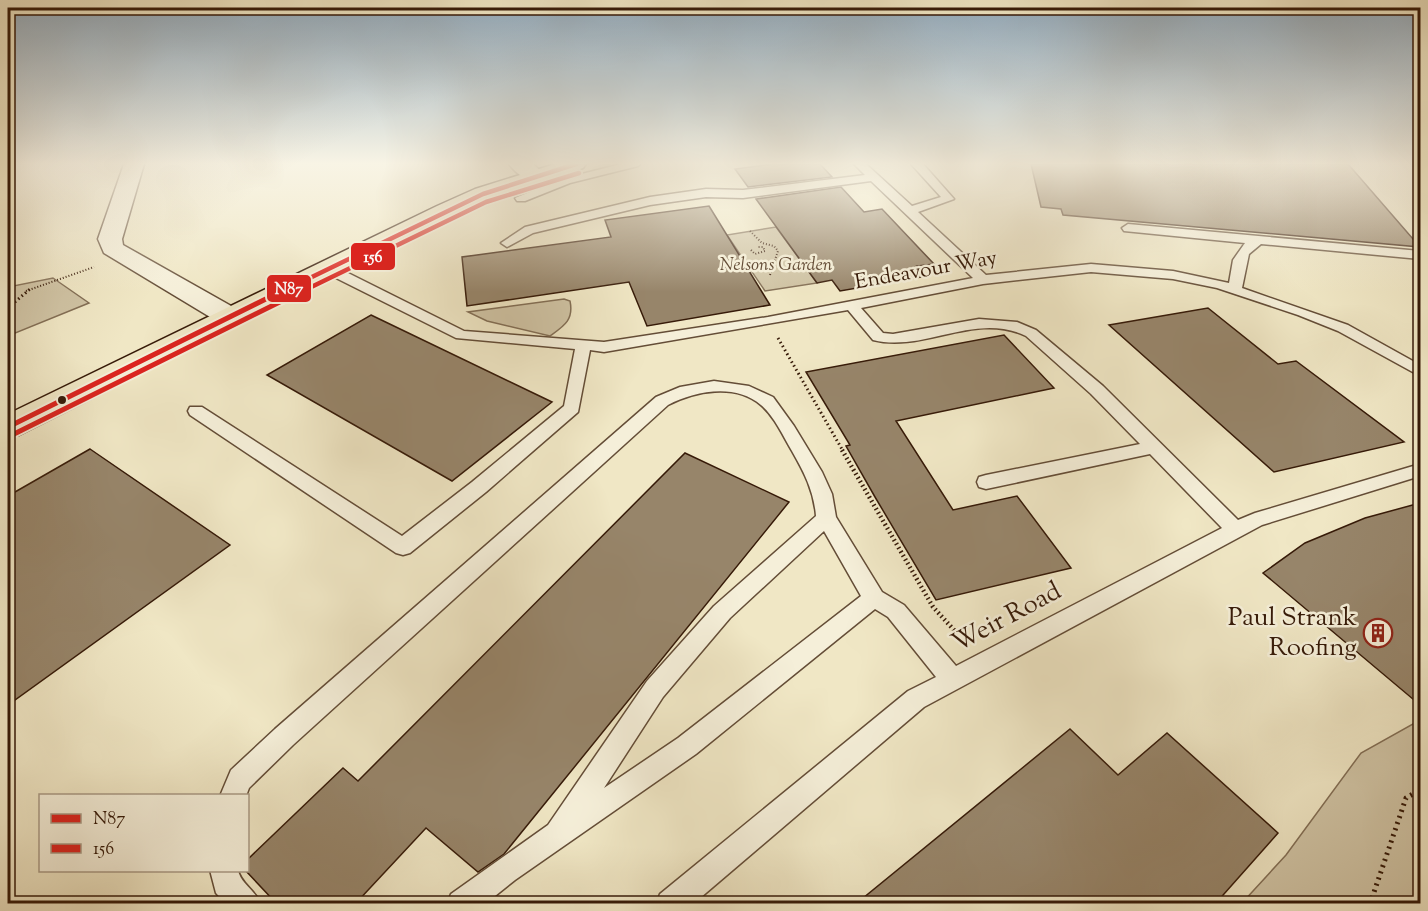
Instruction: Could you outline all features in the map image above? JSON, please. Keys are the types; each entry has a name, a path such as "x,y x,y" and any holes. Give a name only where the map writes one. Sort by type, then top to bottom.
{"main road":[{"path":"8,427 456,207"}],"street":[{"path":"120,207 110,239 112,248 230,317"}],"lane":[{"path":"507,243 529,230 627,207"},
{"path":"905,207 983,280"},
{"path":"910,211 924,207"},
{"path":"1128,228 1420,255"},
{"path":"1235,290 1243,250 1248,244 1259,240"},
{"name":"Endeavour Way","path":"329,269 461,335 604,347 768,321 983,280 1091,268 1173,275 1235,290 1303,312 1343,328 1420,371"},
{"path":"851,305 878,337 906,337 979,323 997,322 1017,326 1031,333 1097,390 1236,530"},
{"path":"196,411 403,547 479,488 572,408 583,346"},
{"path":"233,794 240,779 284,737 590,464 662,401 675,393 691,389 733,388 753,393 766,400 775,409 822,492 826,518 874,598 896,611 952,679"},
{"path":"986,482 1153,447"},
{"name":"Weir Road","path":"670,903 916,699 1255,520 1420,470"},
{"path":"558,833 655,689 722,612 826,518"},
{"path":"461,903 558,833 687,746 874,598"},
{"path":"224,872 226,883 247,903"}],"path":[{"path":"750,231 762,243 774,246 778,251 770,275"},
{"path":"757,247 762,243"},
{"path":"8,308 27,291 123,256"},
{"path":"768,321 933,607 984,662"},
{"path":"1370,903 1406,798 1420,790"}],"green space":[{"name":"Nelsons Garden","path":"776,227 817,283 765,291 727,235"},
{"path":"53,278 89,303 8,336 8,287"},
{"path":"564,299 570,301 571,313 564,326 550,336 487,321 468,312"},
{"path":"1420,720 1420,903 1242,903 1286,855 1361,753"}],"building":[{"path":"709,207 770,305 647,326 629,282 467,306 462,257 611,237 605,220"},
{"path":"761,207 859,207 864,212 882,209 934,264 917,266 927,276 840,291 832,280 817,283"},
{"path":"1041,207 1385,207 1420,247 1063,215 1061,209"},
{"path":"1208,308 1278,364 1296,361 1404,442 1274,472 1109,325"},
{"path":"371,315 552,402 452,481 267,375"},
{"path":"1004,335 1054,388 896,421 953,510 1017,496 1071,568 936,600 846,446 850,445 806,372"},
{"path":"90,449 230,545 8,705 8,496"},
{"path":"685,453 789,502 504,854 478,872 426,828 356,903 276,903 247,872 249,872 249,858 343,768 358,781"},
{"name":"Paul Strank Roofing","path":"1420,503 1420,705 1263,573 1305,543 1365,518"},
{"path":"1070,729 1118,775 1167,733 1278,833 1216,903 857,903"}],"transit line":[{"name":"N87","path":"8,427 455,207"},
{"name":"156","path":"12,435 476,207"}],"place":[{"name":"Paul Strank Roofing","path":"1378,633"}]}
